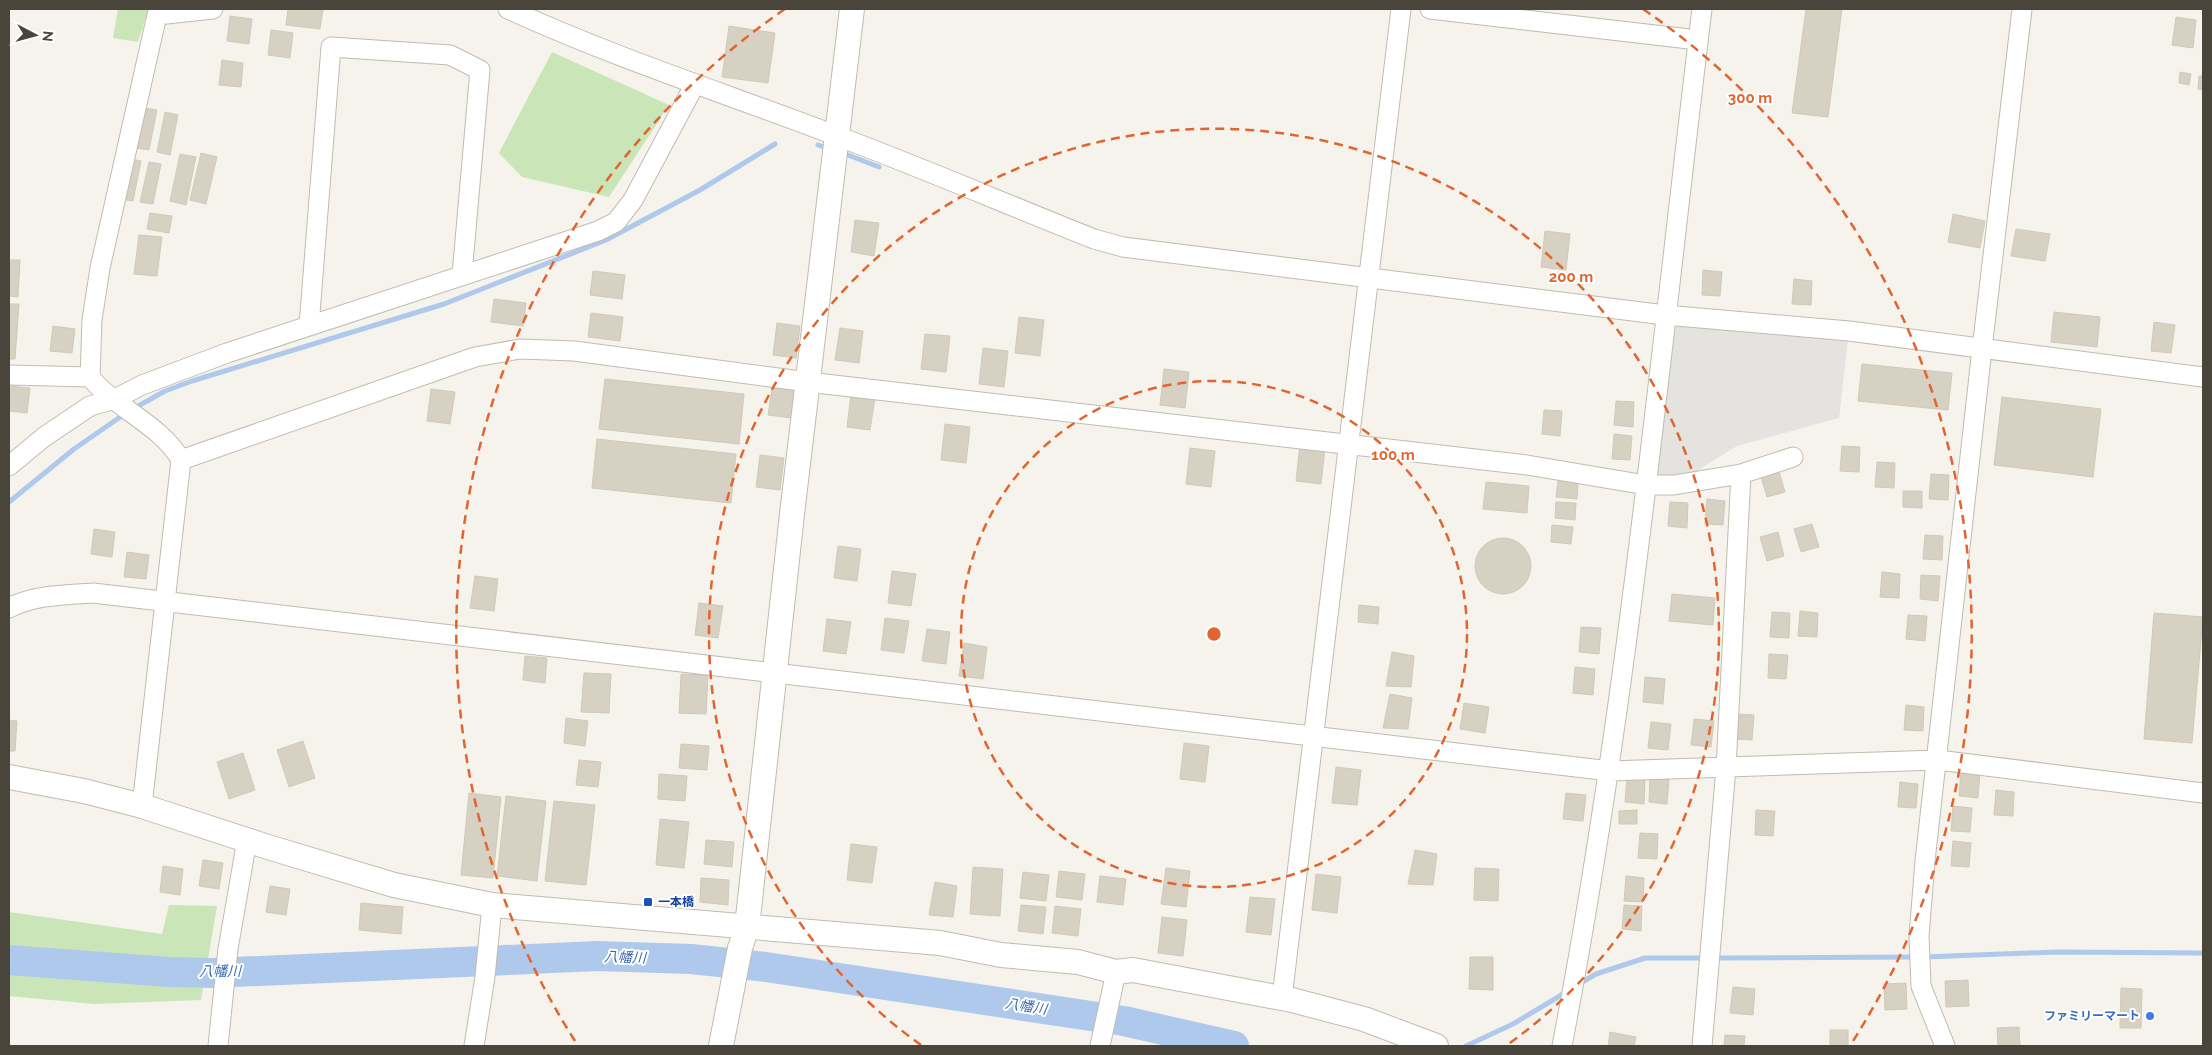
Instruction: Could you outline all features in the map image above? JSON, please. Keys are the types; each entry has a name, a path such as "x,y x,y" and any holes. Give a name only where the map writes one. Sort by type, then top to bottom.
{"street":[{"path":"142,806 181,460 172,444 124,406 100,390 90,377 92,320 100,268 157,15 213,9"},
{"path":"721,1046 743,938 852,9"},
{"path":"1282,998 1401,9"},
{"path":"1430,9 1698,40"},
{"path":"1562,1046 1577,974 1610,771 1702,9"},
{"path":"1945,1046 1921,986 1919,946 1925,861 2022,9"},
{"path":"514,10 695,84 837,136 1094,239 1124,247 1369,276 1665,315 1850,332 2203,377"},
{"path":"309,326 330,47 450,55 480,70 462,276"},
{"path":"9,466 44,437 90,406 124,406 150,381 226,353 598,231 616,222 633,200 695,84"},
{"path":"181,460 475,356 520,349 574,351 808,382 1350,443 1527,465 1646,485 1674,485 1741,474 1793,457"},
{"path":"9,375 90,377"},
{"path":"1702,1046 1726,768 1741,474"},
{"path":"9,608 19,602 50,596 92,593 1314,738 1610,771 1938,760 2203,793"},
{"path":"9,777 76,790 142,806 394,885 492,905 743,938 940,943 1001,955 1078,962 1116,972 1133,970 1282,998 1364,1020 1436,1046"},
{"path":"218,1046 228,949 247,840"},
{"path":"474,1046 485,976 492,905"},
{"path":"1102,1043 1116,972"}],"green space":[{"path":"118,9 150,9 148,10 138,42 113,38"},
{"path":"552,52 669,105 609,197 522,177 499,153"},
{"path":"169,905 217,906 201,1000 94,1004 9,996 9,912 162,934"}],"shaded area":[{"path":"1666,318 1849,331 1839,418 1737,446 1674,485 1646,485"}],"building":[{"path":"288,9 323,9 320,29 286,25"},
{"path":"1806,9 1842,9 1828,117 1792,113"},
{"path":"230,16 252,19 249,44 227,41"},
{"path":"2176,17 2196,20 2193,48 2172,45"},
{"path":"729,26 775,33 768,83 722,77"},
{"path":"271,30 293,33 290,58 268,55"},
{"path":"222,60 243,63 241,87 219,85"},
{"path":"2180,72 2191,74 2189,85 2179,83"},
{"path":"2199,76 2203,76 2203,90 2198,89"},
{"path":"144,108 157,110 149,150 136,148"},
{"path":"165,112 178,115 170,155 157,152"},
{"path":"201,153 217,157 206,204 190,200"},
{"path":"180,154 196,157 186,205 170,201"},
{"path":"128,158 141,161 133,201 120,199"},
{"path":"149,162 161,164 153,204 140,202"},
{"path":"150,213 172,216 169,233 147,229"},
{"path":"1953,214 1985,221 1980,248 1948,242"},
{"path":"855,220 879,223 874,256 851,252"},
{"path":"2016,229 2050,234 2045,261 2011,256"},
{"path":"1545,231 1570,234 1566,270 1541,267"},
{"path":"139,235 162,237 157,276 134,274"},
{"path":"9,260 20,260 18,297 9,296"},
{"path":"1703,270 1722,272 1720,296 1702,295"},
{"path":"593,271 625,275 622,299 590,295"},
{"path":"1794,279 1812,281 1811,305 1792,304"},
{"path":"494,299 526,303 523,326 491,322"},
{"path":"9,304 19,304 15,359 9,359"},
{"path":"2054,312 2100,317 2097,347 2051,342"},
{"path":"591,313 623,317 620,341 588,337"},
{"path":"1019,317 1044,320 1040,356 1015,353"},
{"path":"2154,322 2175,325 2171,353 2151,351"},
{"path":"777,323 800,326 796,358 773,355"},
{"path":"53,326 75,329 72,353 50,351"},
{"path":"840,328 863,331 859,363 835,360"},
{"path":"925,334 950,336 946,372 921,369"},
{"path":"983,348 1008,351 1004,387 979,384"},
{"path":"1862,364 1952,373 1948,410 1858,401"},
{"path":"1164,369 1189,372 1185,408 1160,405"},
{"path":"605,379 744,394 739,444 599,429"},
{"path":"773,383 796,386 792,418 768,415"},
{"path":"9,386 30,388 27,413 9,411"},
{"path":"431,389 455,392 450,424 427,421"},
{"path":"851,394 875,398 870,430 847,427"},
{"path":"2002,397 2101,409 2093,477 1994,465"},
{"path":"1616,401 1634,402 1633,427 1614,425"},
{"path":"1544,410 1562,411 1560,436 1542,434"},
{"path":"945,424 970,427 966,463 941,460"},
{"path":"1614,434 1632,436 1630,460 1612,459"},
{"path":"597,439 736,454 731,503 592,488"},
{"path":"1300,445 1325,448 1321,484 1296,481"},
{"path":"1842,446 1860,447 1859,472 1840,471"},
{"path":"1190,448 1215,451 1211,487 1186,484"},
{"path":"760,455 784,458 780,490 756,487"},
{"path":"1877,462 1895,463 1894,488 1875,487"},
{"path":"1778,468 1785,492 1767,497 1760,474"},
{"path":"1931,474 1949,475 1948,500 1929,499"},
{"path":"1558,481 1578,482 1577,499 1556,497"},
{"path":"1486,482 1529,486 1527,513 1483,509"},
{"path":"1903,491 1922,491 1922,508 1903,507"},
{"path":"1707,499 1725,501 1723,525 1705,524"},
{"path":"1556,502 1576,503 1575,520 1555,518"},
{"path":"1670,502 1688,503 1687,528 1668,526"},
{"path":"1812,524 1819,547 1801,552 1794,529"},
{"path":"1552,525 1573,527 1571,544 1551,542"},
{"path":"94,529 115,532 112,557 91,554"},
{"path":"1778,532 1784,556 1767,561 1760,537"},
{"path":"1925,535 1943,536 1942,560 1923,559"},
{"path":"1503,538 1514,540 1523,546 1529,555 1531,566 1529,577 1523,586 1514,592 1503,594 1492,592 1483,586 1477,577 1475,566 1477,555 1483,546 1492,540"},
{"path":"838,546 861,549 857,581 834,578"},
{"path":"127,552 149,555 146,579 124,577"},
{"path":"892,571 916,574 911,606 888,603"},
{"path":"1882,572 1900,574 1899,598 1880,597"},
{"path":"1921,575 1940,576 1938,601 1920,599"},
{"path":"475,576 498,579 494,611 470,608"},
{"path":"1672,594 1715,598 1713,625 1669,621"},
{"path":"699,603 723,606 718,638 695,635"},
{"path":"1359,605 1379,607 1378,624 1358,622"},
{"path":"1800,611 1818,613 1817,637 1798,636"},
{"path":"1772,612 1790,613 1789,638 1770,637"},
{"path":"2154,613 2203,617 2192,743 2144,739"},
{"path":"1908,615 1927,616 1925,641 1906,639"},
{"path":"885,618 909,621 904,653 881,650"},
{"path":"827,619 851,622 846,654 823,651"},
{"path":"1581,627 1601,628 1599,654 1579,652"},
{"path":"927,629 950,632 946,664 922,661"},
{"path":"964,643 987,647 983,679 959,676"},
{"path":"1392,652 1414,656 1411,687 1386,686"},
{"path":"1769,654 1788,655 1786,679 1768,678"},
{"path":"525,656 547,658 545,683 523,680"},
{"path":"1575,667 1595,669 1593,695 1573,693"},
{"path":"584,673 611,674 609,713 581,712"},
{"path":"681,674 708,675 706,714 679,713"},
{"path":"1645,677 1665,679 1663,704 1643,702"},
{"path":"1390,694 1412,698 1408,729 1383,728"},
{"path":"1464,703 1489,707 1485,733 1460,729"},
{"path":"1906,705 1924,707 1923,731 1904,730"},
{"path":"1735,714 1754,715 1752,740 1734,739"},
{"path":"566,718 588,721 585,746 564,743"},
{"path":"1694,719 1714,721 1711,747 1691,745"},
{"path":"9,720 17,721 15,751 9,751"},
{"path":"1651,722 1671,724 1668,750 1648,748"},
{"path":"303,741 315,778 289,787 277,750"},
{"path":"1184,743 1209,746 1205,782 1180,779"},
{"path":"681,744 709,746 707,770 679,768"},
{"path":"243,753 255,790 229,799 217,762"},
{"path":"579,760 601,762 598,787 576,785"},
{"path":"1336,767 1361,770 1357,805 1332,803"},
{"path":"1961,772 1980,773 1978,798 1959,796"},
{"path":"659,774 687,776 685,801 658,799"},
{"path":"1627,778 1645,779 1644,804 1625,802"},
{"path":"1650,778 1669,779 1667,804 1649,802"},
{"path":"1900,782 1918,784 1916,808 1898,807"},
{"path":"1996,790 2014,792 2013,816 1994,815"},
{"path":"469,793 501,797 493,878 461,875"},
{"path":"1566,793 1586,795 1583,821 1563,819"},
{"path":"506,796 546,801 537,881 497,876"},
{"path":"554,801 595,805 586,885 545,881"},
{"path":"1953,806 1972,808 1970,832 1951,831"},
{"path":"1637,810 1637,824 1619,824 1619,811"},
{"path":"1756,810 1775,811 1773,836 1755,835"},
{"path":"660,819 689,822 684,868 656,865"},
{"path":"1640,833 1658,834 1657,859 1638,858"},
{"path":"706,840 734,842 732,867 704,864"},
{"path":"1953,841 1971,843 1969,867 1951,866"},
{"path":"851,844 877,847 872,883 847,880"},
{"path":"1415,850 1437,854 1433,885 1408,884"},
{"path":"203,860 223,863 219,889 199,886"},
{"path":"163,866 183,869 180,895 160,892"},
{"path":"973,867 1003,869 1000,916 970,914"},
{"path":"1166,868 1190,871 1186,907 1161,904"},
{"path":"1475,868 1499,869 1498,901 1474,900"},
{"path":"1059,871 1085,874 1082,900 1056,897"},
{"path":"1023,872 1049,875 1046,901 1020,898"},
{"path":"1316,874 1341,877 1337,913 1312,910"},
{"path":"1100,876 1126,879 1123,905 1097,902"},
{"path":"1626,876 1644,878 1643,902 1624,901"},
{"path":"701,878 729,880 728,905 700,902"},
{"path":"935,882 957,886 953,917 929,915"},
{"path":"270,886 290,889 286,915 266,912"},
{"path":"1250,897 1275,899 1271,935 1246,932"},
{"path":"361,903 403,907 401,934 359,930"},
{"path":"1021,905 1046,907 1043,934 1018,931"},
{"path":"1624,905 1642,906 1641,931 1622,929"},
{"path":"1055,906 1081,909 1078,936 1052,933"},
{"path":"1162,917 1187,920 1183,956 1158,953"},
{"path":"1470,957 1493,957 1493,990 1469,989"},
{"path":"1968,980 1969,1006 1946,1007 1945,981"},
{"path":"1906,983 1907,1009 1885,1010 1884,984"},
{"path":"1733,987 1755,989 1753,1015 1730,1013"},
{"path":"2121,988 2142,989 2141,1028 2120,1028"},
{"path":"2019,1027 2020,1046 1998,1046 1997,1028"},
{"path":"1830,1030 1848,1030 1848,1046 1830,1046"},
{"path":"1610,1032 1636,1037 1634,1046 1608,1046"},
{"path":"1725,1035 1745,1036 1744,1046 1724,1046"}],"waterway":[{"path":"133,409 165,391 192,381 444,304 606,240 700,190 775,144"},
{"path":"818,145 827,148"},
{"path":"848,155 879,167"},
{"path":"9,502 74,449 126,413"},
{"path":"1924,957 2056,952 2203,953"},
{"name":"八幡川","path":"9,960 169,972 213,973 598,956 691,959 766,967 1124,1021 1234,1046"},
{"path":"1714,958 1915,957"},
{"path":"1579,984 1596,974 1645,958 1705,958"},
{"path":"1466,1046 1513,1024 1568,991"}],"place":[{"name":"一本橋","path":"648,902"},
{"name":"ファミリーマート","path":"2150,1016"}]}
